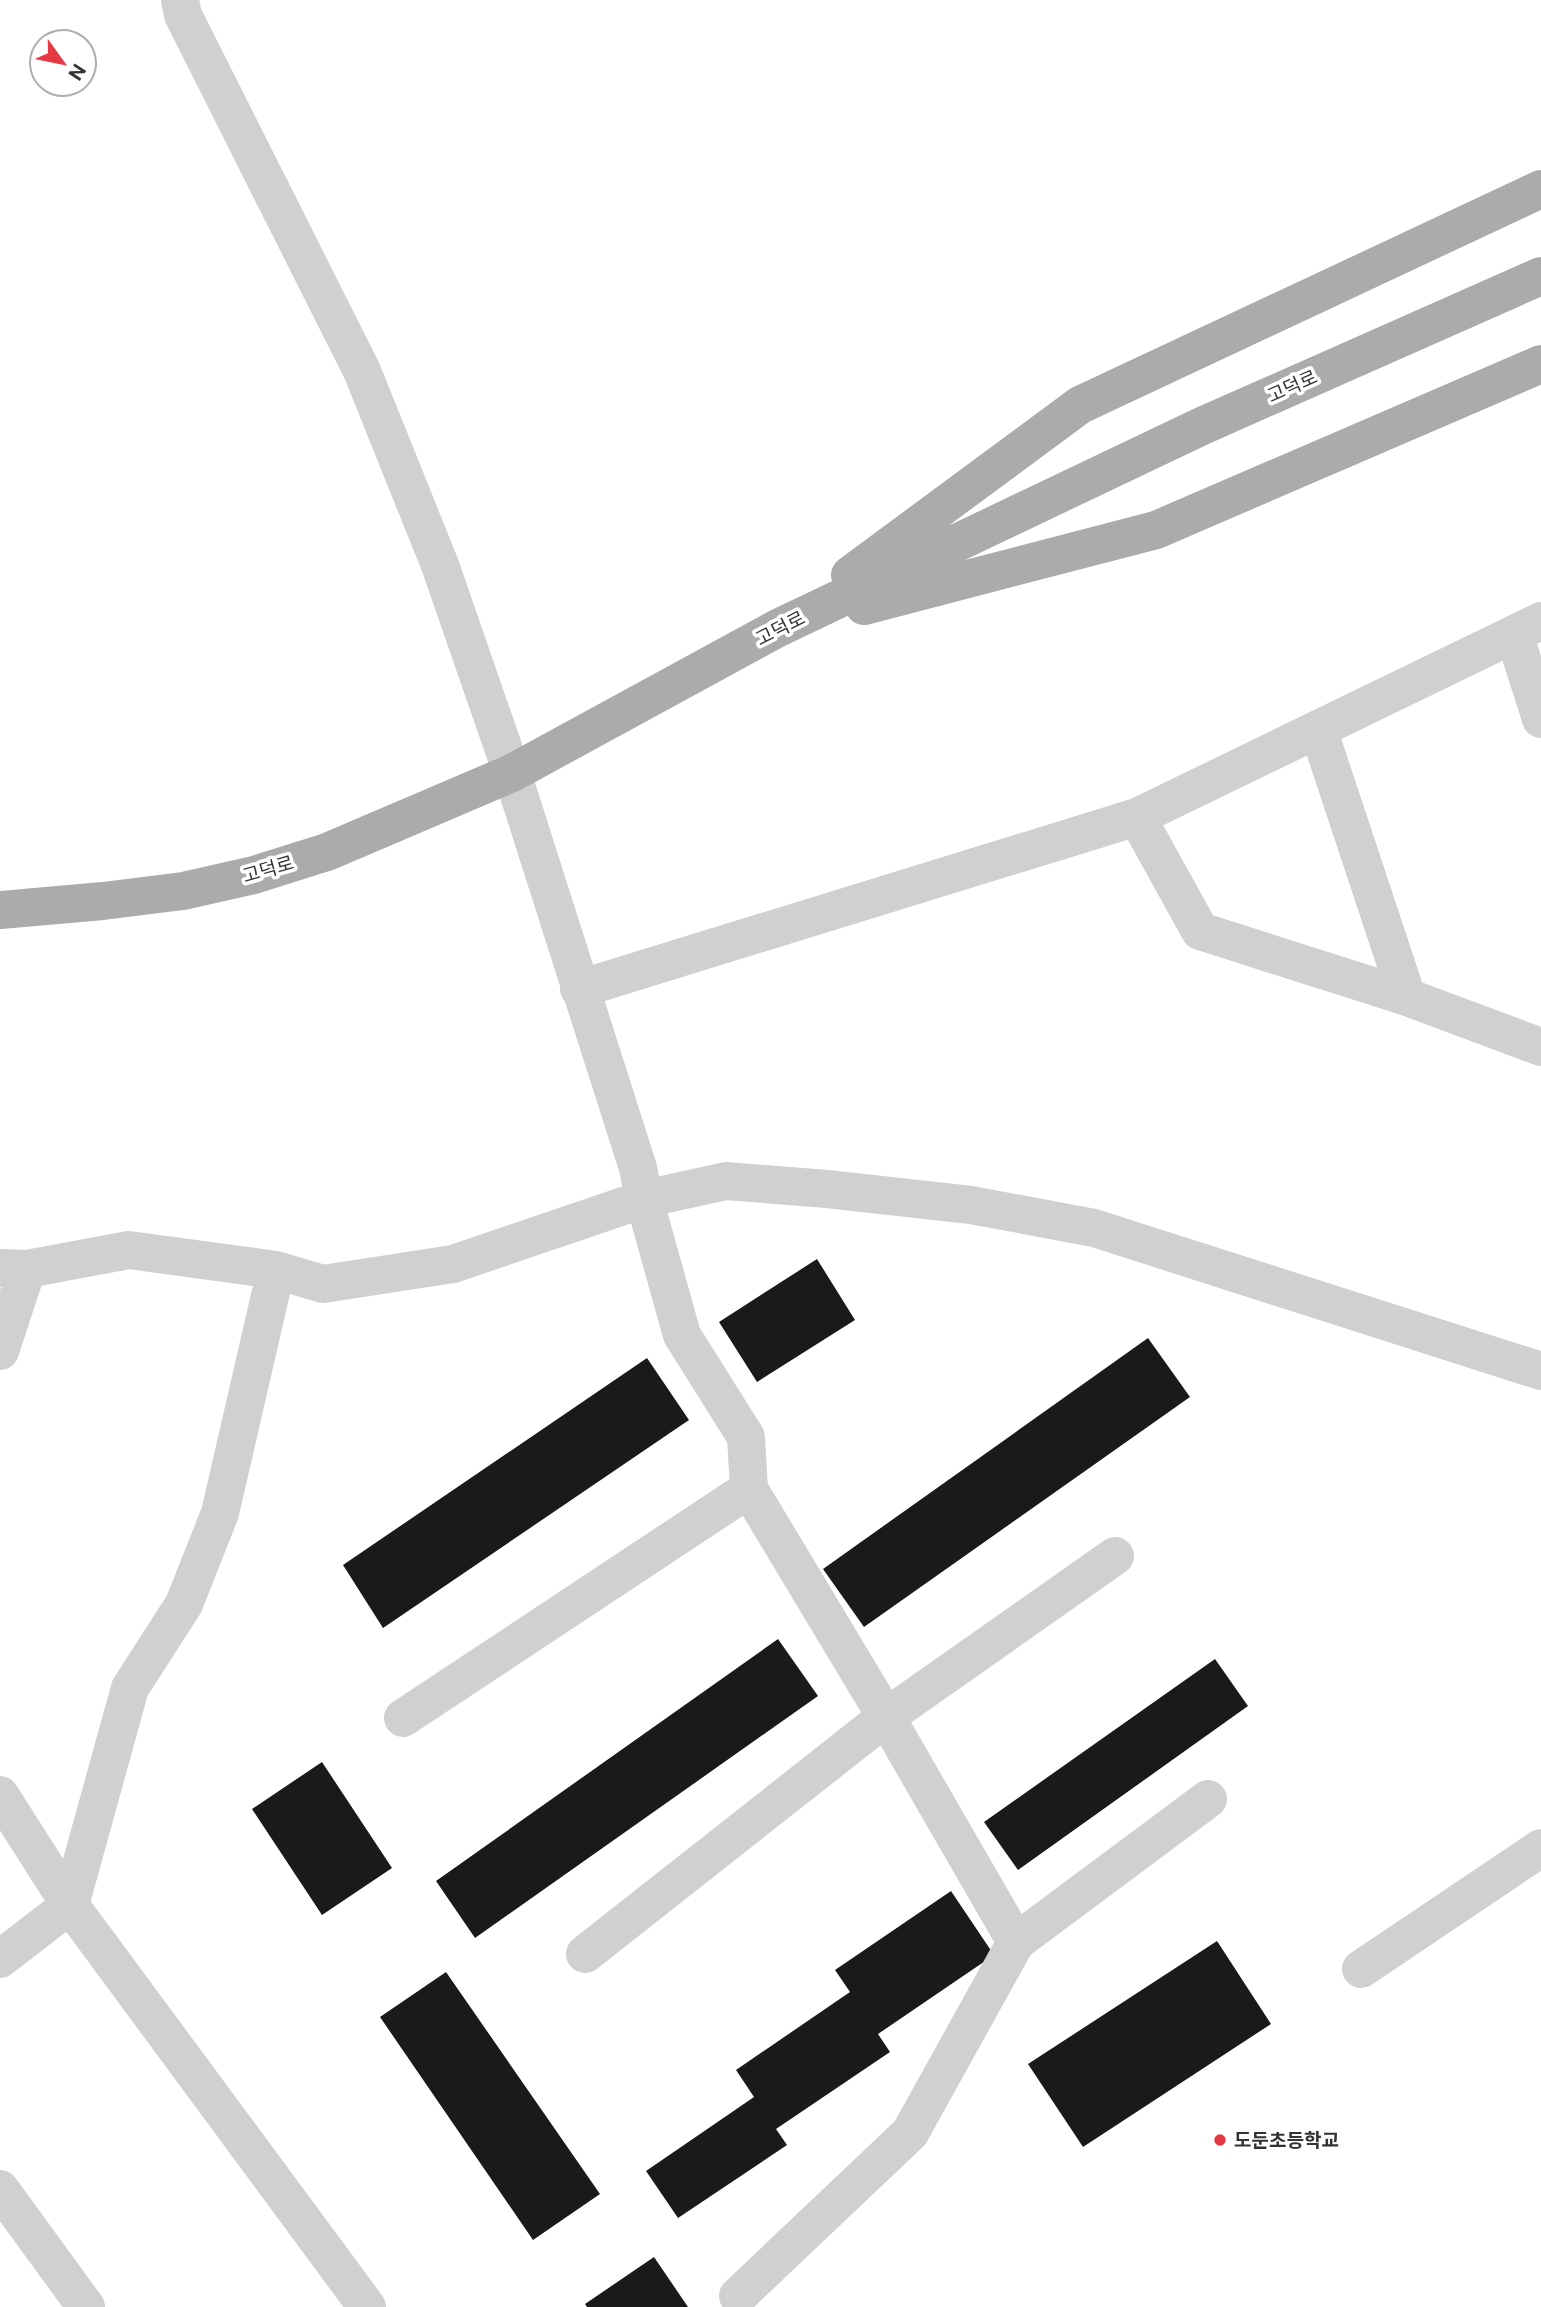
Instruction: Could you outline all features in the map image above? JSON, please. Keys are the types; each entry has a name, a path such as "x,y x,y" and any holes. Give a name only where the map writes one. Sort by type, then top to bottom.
{"main road":[{"path":"778,628 1080,405 1541,189"},
{"name":"고덕로","path":"0,910 183,891 254,875 327,852 512,773 778,628 1202,426 1541,276"},
{"path":"778,628 1156,530 1541,364"}],"street":[{"path":"180,0 183,15 362,371 440,565 512,773 638,1168 682,1335 746,1437 749,1489 1016,1941"},
{"path":"579,989 1137,817 1527,628 1541,719"},
{"path":"1318,729 1407,997"},
{"path":"1137,817 1200,931 1407,997 1541,1046"},
{"path":"0,1351 13,1269 130,1250 276,1270 323,1284 453,1265 644,1199 726,1181 971,1205 1080,1225 1381,1318 1541,1371"},
{"path":"0,1959 70,1905 130,1688 184,1604 220,1513 276,1270"},
{"path":"403,1718 749,1489"},
{"path":"585,1954 886,1717 1115,1556"},
{"path":"0,1795 70,1905 367,2307"},
{"path":"738,2295 911,2133 1016,1941 1208,1798"},
{"path":"1361,1969 1541,1848"},
{"path":"0,2189 86,2307"}],"building":[{"path":"817,1259 855,1320 757,1382 719,1322"},
{"path":"1148,1338 1190,1397 864,1627 823,1569"},
{"path":"647,1358 689,1420 383,1628 343,1565"},
{"path":"778,1639 818,1696 475,1938 436,1881"},
{"path":"1215,1659 1248,1706 1018,1870 984,1822"},
{"path":"322,1762 392,1868 322,1915 252,1809"},
{"path":"951,1891 994,1955 878,2034 890,2052 776,2129 787,2145 678,2218 646,2171 754,2097 736,2070 850,1992 835,1970"},
{"path":"1217,1941 1271,2024 1083,2147 1028,2064"},
{"path":"446,1972 600,2194 533,2240 380,2017"},
{"path":"654,2257 688,2307 587,2307 585,2304"}],"place":[{"name":"도둔초등학교","path":"1220,2140"}]}
